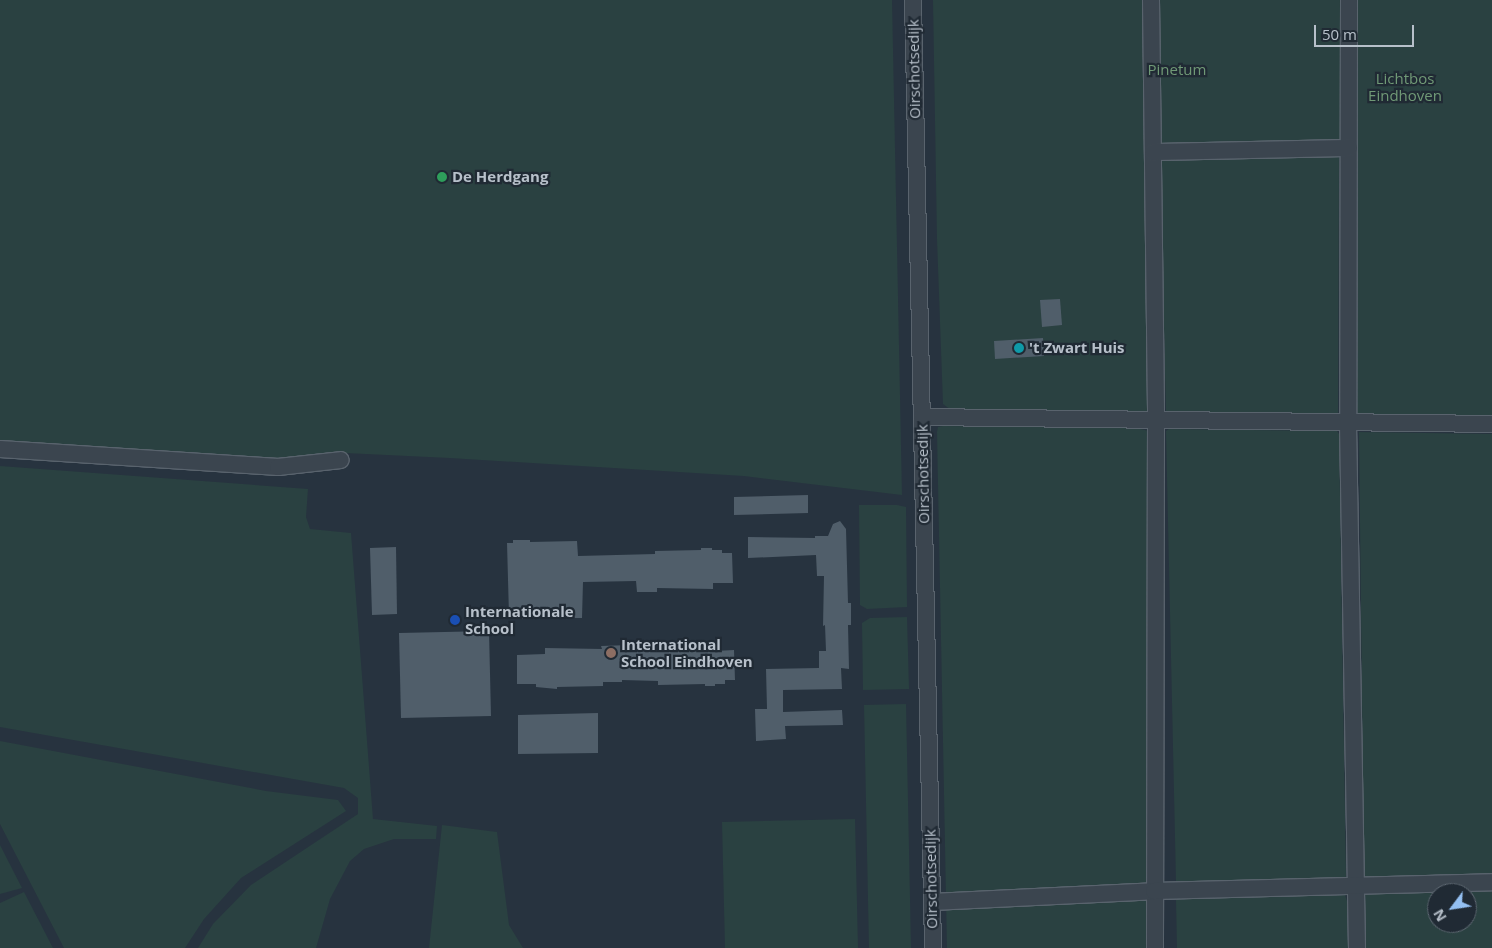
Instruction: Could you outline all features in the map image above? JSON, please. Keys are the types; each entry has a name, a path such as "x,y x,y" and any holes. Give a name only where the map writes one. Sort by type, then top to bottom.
{"street":[{"name":"Oirschotsedijk","path":"913,0 933,948"},
{"path":"1151,0 1156,420 1154,948"},
{"path":"1349,0 1348,423 1357,948"},
{"path":"1153,152 1349,148"},
{"path":"922,417 1492,424"},
{"path":"0,449 278,467 341,460"},
{"path":"932,902 1154,891 1492,882"}],"green space":[{"name":"De Herdgang","path":"0,0 892,0 902,495 744,476 450,458 345,453 278,458 0,441"},
{"path":"933,0 1143,0 1149,412 951,410 943,404 937,239"},
{"name":"Lichtbos Eindhoven","path":"1156,0 1492,0 1492,419 1361,418 1357,413 1358,160 1338,146 1157,147"},
{"path":"1339,152 1338,415 1166,412 1160,157"},
{"path":"938,427 1136,428 1149,431 1152,657 1146,884 949,908 1146,900 1148,948 947,948 937,432"},
{"path":"1169,429 1337,431 1339,434 1346,879 1176,882 1166,431"},
{"path":"1359,432 1492,434 1492,874 1366,878 1364,873"},
{"path":"0,466 308,489 306,517 310,529 351,533 373,819 437,826 436,839 394,839 364,849 350,861 330,899 316,948 198,948 213,924 251,885 358,814 358,798 344,788 0,727"},
{"path":"859,505 897,505 906,507 907,607 867,609 860,605"},
{"path":"907,617 909,689 863,690 862,623 870,618"},
{"path":"906,704 911,948 869,948 864,705"},
{"path":"0,741 266,791 338,800 346,811 241,878 204,919 185,948 64,948 0,824"},
{"path":"855,819 858,948 725,948 722,822"},
{"path":"442,825 497,832 509,925 523,948 429,948"},
{"path":"0,845 22,888 0,894"},
{"path":"1492,889 1492,948 1366,948 1365,894 1427,892 1427,933 1477,933 1477,890"},
{"path":"24,892 53,948 0,948 0,903"},
{"path":"1345,895 1347,901 1348,948 1177,948 1176,900 1178,899"}],"building":[{"path":"1060,299 1062,325 1042,327 1040,300"},
{"name":"'t Zwart Huis","path":"1043,338 1044,356 995,359 994,341"},
{"path":"808,495 808,513 734,515 734,497"},
{"path":"840,521 846,529 848,603 851,603 851,625 848,625 849,669 841,668 842,689 783,690 783,712 842,710 843,725 785,726 786,739 756,741 755,709 767,709 766,669 819,668 819,651 826,651 825,625 823,626 824,576 817,576 816,555 748,558 748,537 815,538 815,536 828,536 833,524"},
{"path":"513,540 530,540 530,542 577,541 578,556 655,554 655,551 712,548 712,550 722,550 722,553 732,553 733,583 713,583 713,589 657,588 657,592 637,592 636,581 583,582 582,618 561,618 561,614 530,616 530,619 516,619 516,616 509,616 507,543 513,543"},
{"path":"396,547 397,614 372,615 370,548"},
{"path":"489,631 491,716 401,718 399,633"},
{"path":"658,644 658,648 714,645 715,651 734,650 735,680 725,680 725,684 715,684 715,686 705,686 705,684 658,685 658,681 622,680 622,682 603,682 603,686 557,687 557,689 536,687 536,684 517,684 517,655 545,654 545,648 602,649 601,646"},
{"path":"598,713 598,753 518,754 518,715"}],"place":[{"name":"De Herdgang","path":"442,177"},
{"name":"'t Zwart Huis","path":"1019,348"},
{"name":"Internationale School","path":"455,620"},
{"name":"International School Eindhoven","path":"611,653"}],"park label":[{"name":"Pinetum","path":"1177,70"}]}
